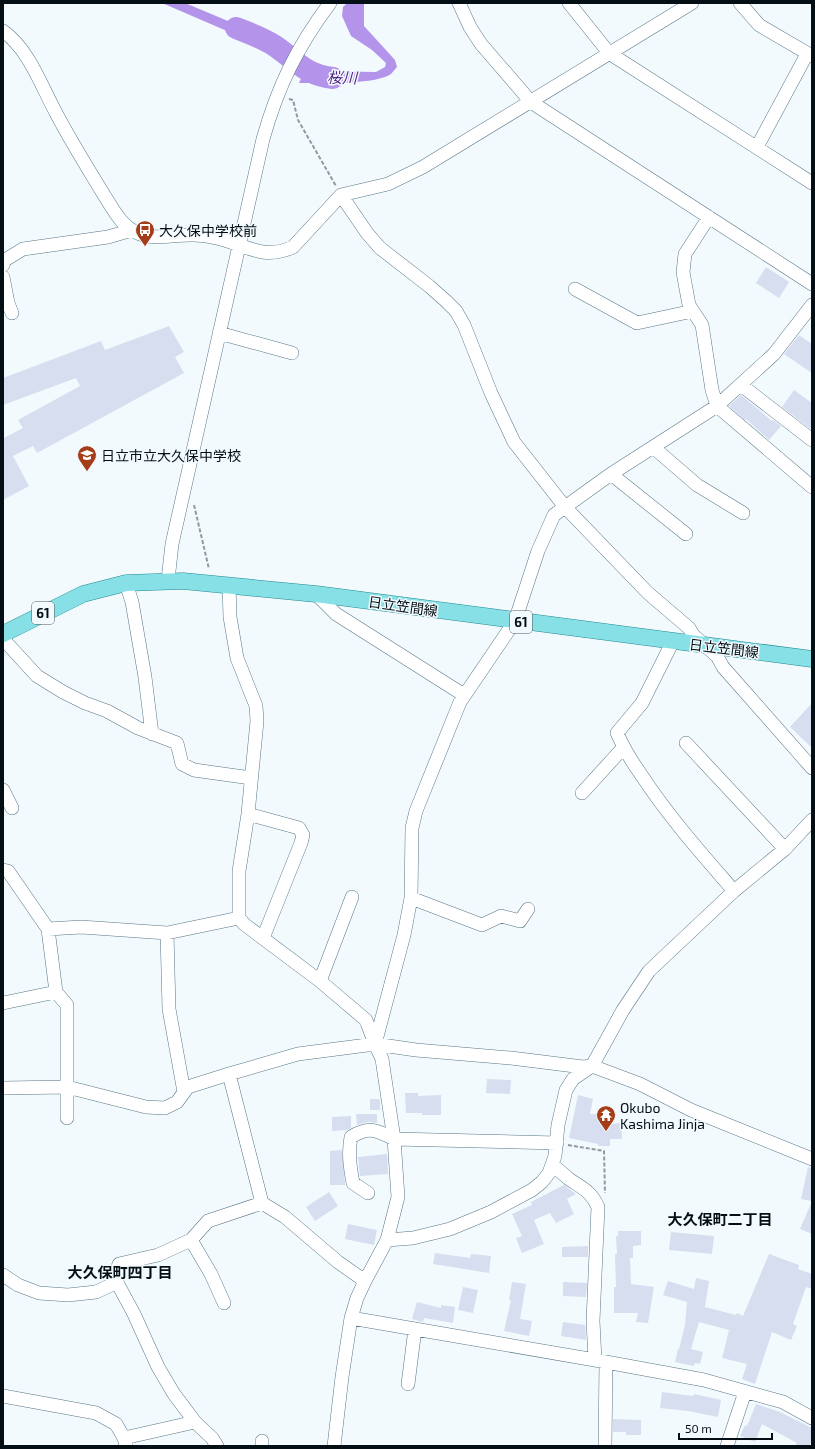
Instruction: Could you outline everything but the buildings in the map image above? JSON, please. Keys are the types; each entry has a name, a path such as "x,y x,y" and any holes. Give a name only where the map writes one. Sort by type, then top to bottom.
{"main road":[{"name":"日立笠間線","path":"3,634 83,594 126,583 168,580 197,581 229,586 316,594 812,659"}],"street":[{"path":"168,580 172,544 263,139 277,93 283,80 312,26 330,3"},
{"path":"459,3 470,27 481,44 531,102 812,284"},
{"path":"568,3 609,54 812,183"},
{"path":"3,31 12,37 23,50 55,111 92,176 115,212 126,226 140,234 158,237 194,235 214,237 258,252 270,253 283,252 293,247 341,195 388,184 423,167 692,3"},
{"path":"740,3 759,24 809,55 757,148"},
{"path":"341,195 367,233 380,248 435,291 456,311 464,325 491,393 514,442 565,507 648,593 689,628 693,635 717,656 723,667 812,768"},
{"path":"709,217 685,254 683,272 689,305 702,324 712,390 717,406 812,487"},
{"path":"3,265 5,260 23,249 108,237 132,230"},
{"path":"3,277 8,303 12,313"},
{"path":"575,289 637,323 693,311"},
{"path":"375,1044 404,935 411,898 412,828 416,811 460,702 515,621 538,551 554,516 611,474 717,406 774,354 812,305"},
{"path":"219,333 292,353"},
{"path":"741,385 812,440"},
{"path":"653,447 697,485 742,514"},
{"path":"611,474 686,534"},
{"path":"126,583 132,602 145,677 152,734"},
{"path":"229,586 230,617 237,658 256,706 257,721 248,814 239,871 239,918 244,924 320,981 366,1020 382,1059 394,1139 398,1197 387,1240 364,1281 351,1318 334,1446"},
{"path":"316,594 336,614 464,695"},
{"path":"3,638 37,676 74,697 107,711 138,728 177,743 182,764 194,770 252,778"},
{"path":"673,641 642,703 617,733 623,748 650,789 682,832 734,891"},
{"path":"686,742 785,849"},
{"path":"582,793 623,748"},
{"path":"3,790 12,808"},
{"path":"248,814 299,828 303,835 263,938"},
{"path":"387,1240 413,1238 450,1229 491,1212 532,1190 542,1182 549,1173 556,1156 558,1125 566,1090 573,1079 592,1066 623,1010 649,971 734,891 785,849 812,820"},
{"path":"3,870 8,870 48,929 56,992 67,1005 67,1118"},
{"path":"320,981 352,897"},
{"path":"411,898 482,925 501,916 520,921 528,909"},
{"path":"48,929 81,927 166,933 239,918"},
{"path":"166,933 169,1009 184,1092"},
{"path":"3,1004 56,992"},
{"path":"3,1088 67,1087 146,1107 165,1108 177,1102 188,1087 229,1074 298,1054 375,1044 416,1050 512,1058 583,1067 592,1066 640,1084 692,1110 812,1159"},
{"path":"229,1074 262,1203 285,1217 338,1262 364,1281"},
{"path":"539,1143 558,1125"},
{"path":"368,1193 353,1183 349,1164 349,1145 351,1137 361,1130 377,1130 394,1139 557,1143"},
{"path":"552,1165 569,1179 586,1189 594,1198 598,1206 593,1321 600,1361 605,1446"},
{"path":"3,1275 39,1294 68,1295 96,1292 111,1285 118,1264 158,1256 191,1240 208,1221 262,1203"},
{"path":"191,1240 211,1274 224,1303"},
{"path":"114,1277 134,1314 158,1367 174,1394 195,1422 212,1438 216,1446"},
{"path":"351,1318 704,1380 783,1402 812,1418"},
{"path":"408,1384 415,1329"},
{"path":"727,1446 745,1392"},
{"path":"3,1396 96,1413 116,1424 125,1442 195,1422"}],"path":[{"path":"277,93 292,100 298,120 341,195"},
{"path":"193,500 210,574"}],"water":[{"path":"162,3 185,3 264,36 262,46"},
{"path":"347,3 365,3 364,26 395,60 397,67 391,74 383,78 373,80 347,83 299,83 307,65 315,71 376,72 385,67 386,63 372,50 351,36 342,16 343,7"}],"waterway":[{"name":"桜川","path":"236,28 270,43 308,71 333,78"}],"place":[{"name":"大久保中学校前","path":"145,247"},
{"name":"日立市立大久保中学校","path":"87,472"},
{"name":"Okubo Kashima Jinja","path":"606,1132"}],"district":[{"name":"大久保町二丁目","path":"720,1219"},
{"name":"大久保町四丁目","path":"120,1272"}]}
